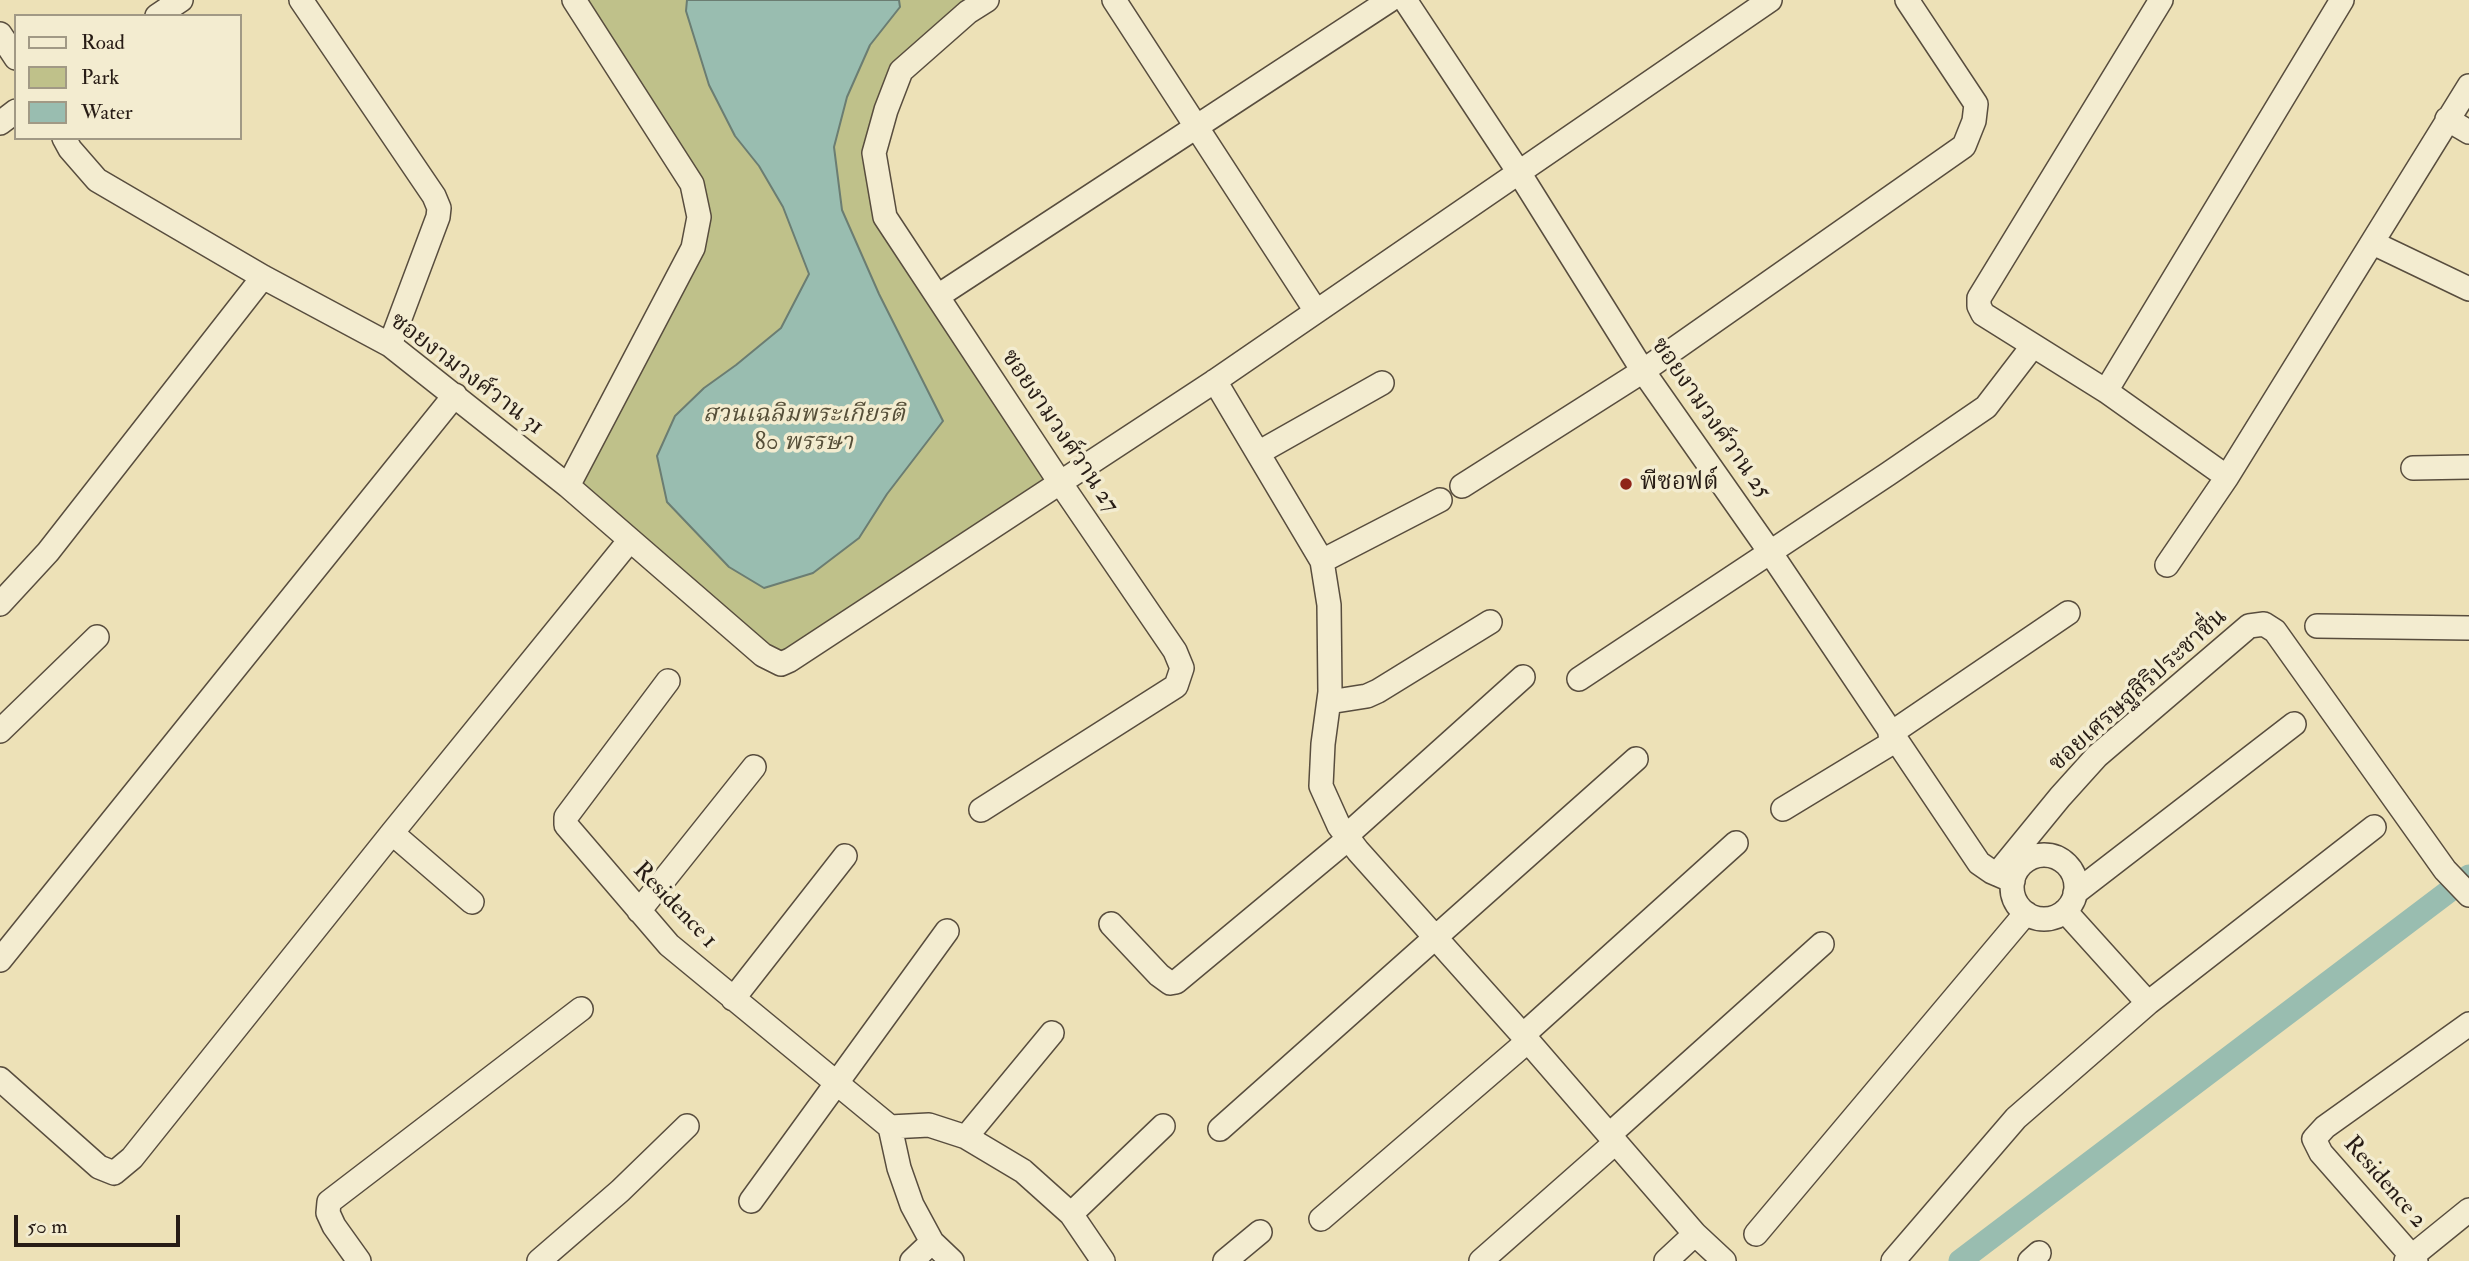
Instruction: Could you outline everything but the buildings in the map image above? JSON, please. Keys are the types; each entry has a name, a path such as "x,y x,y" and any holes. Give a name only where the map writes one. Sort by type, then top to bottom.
{"street":[{"path":"160,14 181,0"},
{"path":"301,0 434,195 439,208 390,345"},
{"path":"568,486 693,248 699,217 692,184 574,0"},
{"path":"1114,0 1316,311"},
{"path":"938,296 1390,0"},
{"name":"ซอยงามวงศ์วาน 25","path":"1405,0 1518,172 1643,371 1770,552 1893,737 2026,913"},
{"path":"1059,481 1215,381 1770,0"},
{"path":"1462,486 1643,371 1964,146 1974,121 1976,104 1907,0"},
{"path":"2161,0 1979,298 1983,314 2106,391 2227,477"},
{"path":"2106,391 2342,0"},
{"name":"ซอยงามวงศ์วาน 27","path":"971,4 901,71 874,153 885,217 1175,651 1182,668 1176,686 981,810"},
{"path":"0,34 14,55"},
{"path":"2167,565 2227,477 2469,86"},
{"path":"2447,119 2469,132"},
{"name":"ซอยงามวงศ์วาน 31","path":"65,140 97,180 263,277 390,345 568,486 763,655 781,664 1059,481"},
{"path":"2372,243 2469,289"},
{"path":"0,604 47,552 263,277"},
{"path":"1579,679 1986,407 2032,346"},
{"path":"1215,381 1322,561 1329,605 1329,702 1321,786 1330,808 1347,837 1526,1038 1695,1234 1724,1261"},
{"path":"1258,453 1382,383"},
{"path":"0,960 455,395"},
{"path":"2413,468 2469,467"},
{"path":"1322,561 1440,500"},
{"path":"0,1079 99,1167 114,1173 132,1158 630,540"},
{"path":"1783,808 1893,737 2068,614"},
{"path":"1329,702 1367,696 1378,691 1490,622"},
{"name":"ซอยเศรษฐสิริประชาชื่น","path":"1996,873 2097,757 2249,626 2264,624 2275,631 2458,884"},
{"path":"2317,626 2469,628"},
{"path":"0,731 97,637"},
{"path":"1111,924 1159,975 1170,983 1177,982 1347,837 1523,677"},
{"name":"Residence 1","path":"668,681 566,817 566,825 669,945 890,1127"},
{"path":"1756,1234 2026,913 2046,918 2070,902 2294,724"},
{"path":"1220,1129 1636,759"},
{"path":"639,911 754,766"},
{"path":"1893,1261 2016,1118 2148,1003 2374,827"},
{"path":"392,833 472,902"},
{"path":"1321,1219 1526,1038 1736,843"},
{"path":"1996,873 2017,871 2031,858 2051,855 2068,865 2076,883 2070,902"},
{"path":"733,999 845,856"},
{"path":"2070,902 2148,1003"},
{"path":"751,1201 947,931"},
{"path":"1481,1261 1822,944"},
{"path":"359,1261 334,1226 328,1213 329,1202 581,1009"},
{"name":"Residence 2","path":"2411,1259 2321,1153 2314,1139 2325,1127 2469,1024"},
{"path":"966,1137 1052,1033"},
{"path":"952,1261 932,1242 912,1205 899,1168 890,1127 929,1125 966,1137 1023,1171 1071,1214 1104,1261"},
{"path":"539,1261 620,1191 687,1126"},
{"path":"1071,1214 1163,1126"},
{"path":"2411,1259 2469,1210"},
{"path":"1225,1261 1260,1232"},
{"path":"1666,1261 1695,1234"},
{"path":"912,1261 932,1242"}],"green space":[{"name":"สวนเฉลิมพระเกียรติ 80 พรรษา","path":"582,0 964,0 967,5 889,66 861,154 875,219 1048,477 779,660 577,484 706,219"}],"water":[{"path":"687,0 899,0 900,7 870,45 847,97 834,147 842,210 879,294 943,421 887,494 859,538 813,573 764,588 729,567 667,502 657,456 675,416 704,388 781,328 809,274 783,207 759,166 735,136 709,85 686,11"}],"waterway":[{"path":"1960,1261 2469,876"}],"place":[{"name":"พีซอฟต์","path":"1626,484"}]}
